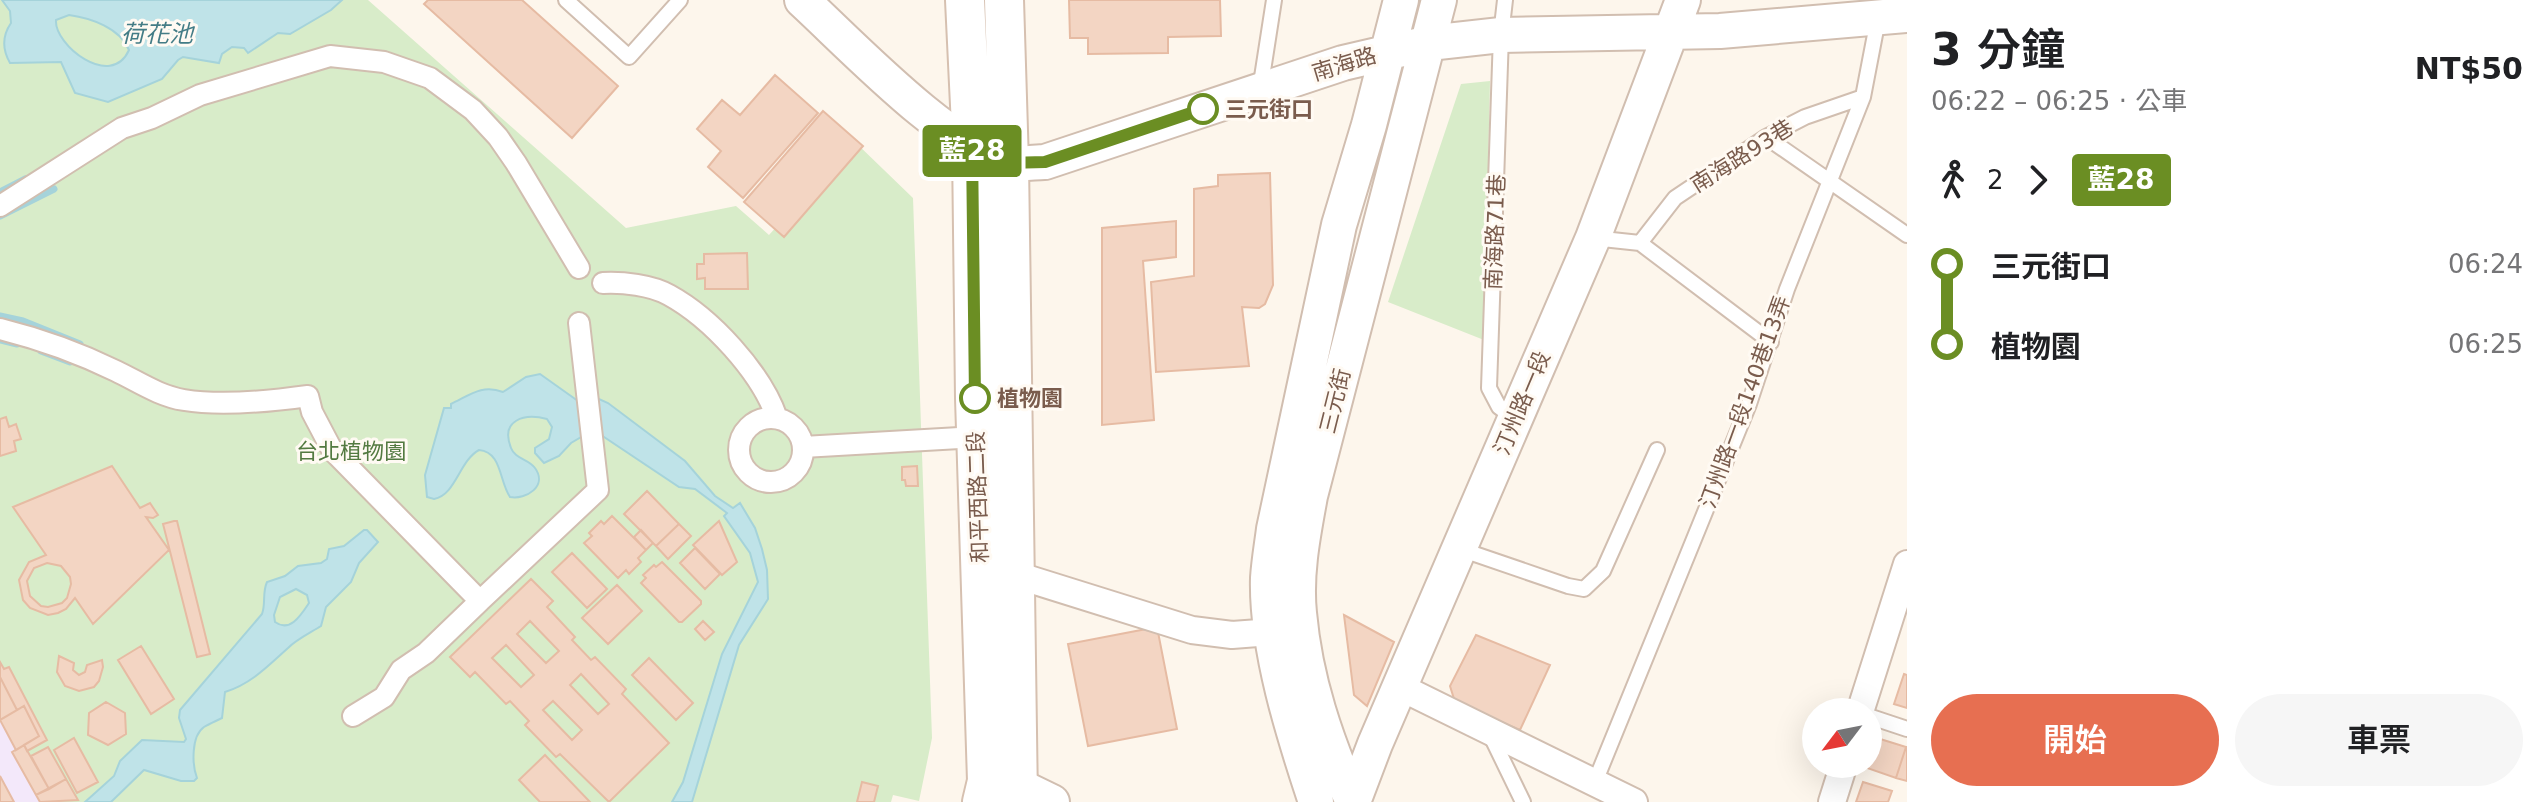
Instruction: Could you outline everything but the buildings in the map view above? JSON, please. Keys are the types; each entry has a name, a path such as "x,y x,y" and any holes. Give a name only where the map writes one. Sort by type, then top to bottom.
{"main road":[{"name":"和平西路二段","path":"965,0 972,147 971,240 977,437 1011,796"},
{"name":"和平西路二段","path":"1004,0 1016,575 1011,796"}],"street":[{"name":"南海路","path":"802,0 920,108 972,147 1009,163 1045,162 1260,90 1389,51 1429,43 1501,35 1720,31 1890,11"},
{"name":"三元街","path":"1316,802 1290,718 1273,632 1268,579 1274,529 1339,225 1401,0"},
{"name":"三元街","path":"1353,802 1330,750 1313,694 1298,610 1300,549 1318,466 1439,0"},
{"name":"汀州路一段","path":"1353,802 1593,238 1683,0"},
{"path":"0,206 53,175 77,155 122,128 152,118 200,95 330,56 384,62 430,78 473,110 498,137 516,163 579,268"},
{"path":"603,283 620,282 667,294 712,325 759,384 777,418"},
{"path":"353,716 384,697 401,670 426,653 598,490 579,323"},
{"path":"0,329 70,351 150,390 184,400 276,400 308,396 312,412 332,450 480,601"},
{"path":"777,418 792,425 802,439 801,464 782,481 765,482 750,475 744,468 739,444 746,429 760,419 777,418"},
{"path":"803,447 977,437"},
{"path":"1865,698 1901,605 1907,564"},
{"path":"1016,575 1192,630 1232,635 1273,632"},
{"path":"1400,687 1634,802"},
{"path":"1832,802 1840,778"}],"lane":[{"path":"566,0 629,57 680,0"},
{"path":"1260,90 1274,0"},
{"name":"南海路71巷","path":"1505,0 1501,35 1489,388 1499,407 1515,419"},
{"name":"汀州路一段140巷13弄","path":"1595,782 1749,404 1787,289 1863,97 1890,11"},
{"name":"南海路93巷","path":"1640,243 1675,198 1766,137 1805,117 1863,97"},
{"path":"1766,137 1907,235"},
{"path":"1593,238 1640,243 1771,342"},
{"path":"1460,549 1584,589 1603,571 1657,450"},
{"path":"1882,721 1907,729"},
{"path":"1489,732 1523,802"}],"shaded area":[{"path":"0,719 16,750 13,752 40,802 0,802"}],"green space":[{"name":"台北植物園","path":"0,0 368,0 626,228 736,206 769,235 854,141 913,198 932,738 919,801 893,795 891,802 40,802 12,752 15,749 0,719"},
{"path":"1490,81 1484,340 1388,302 1461,84"}],"water":[{"name":"荷花池","path":"2,0 342,0 290,34 278,33 248,53 244,48 232,47 222,54 219,63 183,57 162,79 108,102 75,93 61,62 10,63 4,43 11,23 10,11","holes":["69,15 104,25 125,42 129,50 121,61 110,66 97,65 73,51 64,41 56,20"]},
{"path":"540,374 578,401 599,399 608,403 685,461 715,496 733,508 740,503 755,528 767,570 768,599 739,645 692,802 672,802 683,782 722,654 758,582 750,553 724,516 727,513 695,489 679,487 601,435 583,436 559,456 544,463 535,453 535,448 549,439 552,427 547,419 538,417 516,421 511,425 508,438 513,452 532,465 538,475 537,486 528,494 510,497 496,462 492,456 479,450 472,455 448,491 434,499 427,497 425,475 444,408 451,408 451,404 476,392 489,389 503,392 526,377"},
{"path":"364,530 378,542 359,563 351,582 326,607 321,626 295,642 251,679 225,692 222,718 204,727 197,737 194,766 197,778 194,781 181,781 144,770 111,802 85,802 114,776 120,761 142,740 184,742 180,710 262,614 267,582 285,576 298,566 321,563 327,559 329,549 344,546","holes":["296,589 307,595 309,603 295,621 286,625 275,622 280,597"]}],"waterway":[{"path":"0,192 25,179"},
{"path":"0,216 54,189"},
{"path":"0,316 23,321 80,344"},
{"path":"0,340 17,344"},
{"path":"41,351 70,362"}],"bus line":[{"name":"藍28","path":"975,398 972,147 1009,163 1045,162 1203,109"}],"place":[{"name":"三元街口","path":"1203,109"},
{"name":"植物園","path":"975,398"}]}
